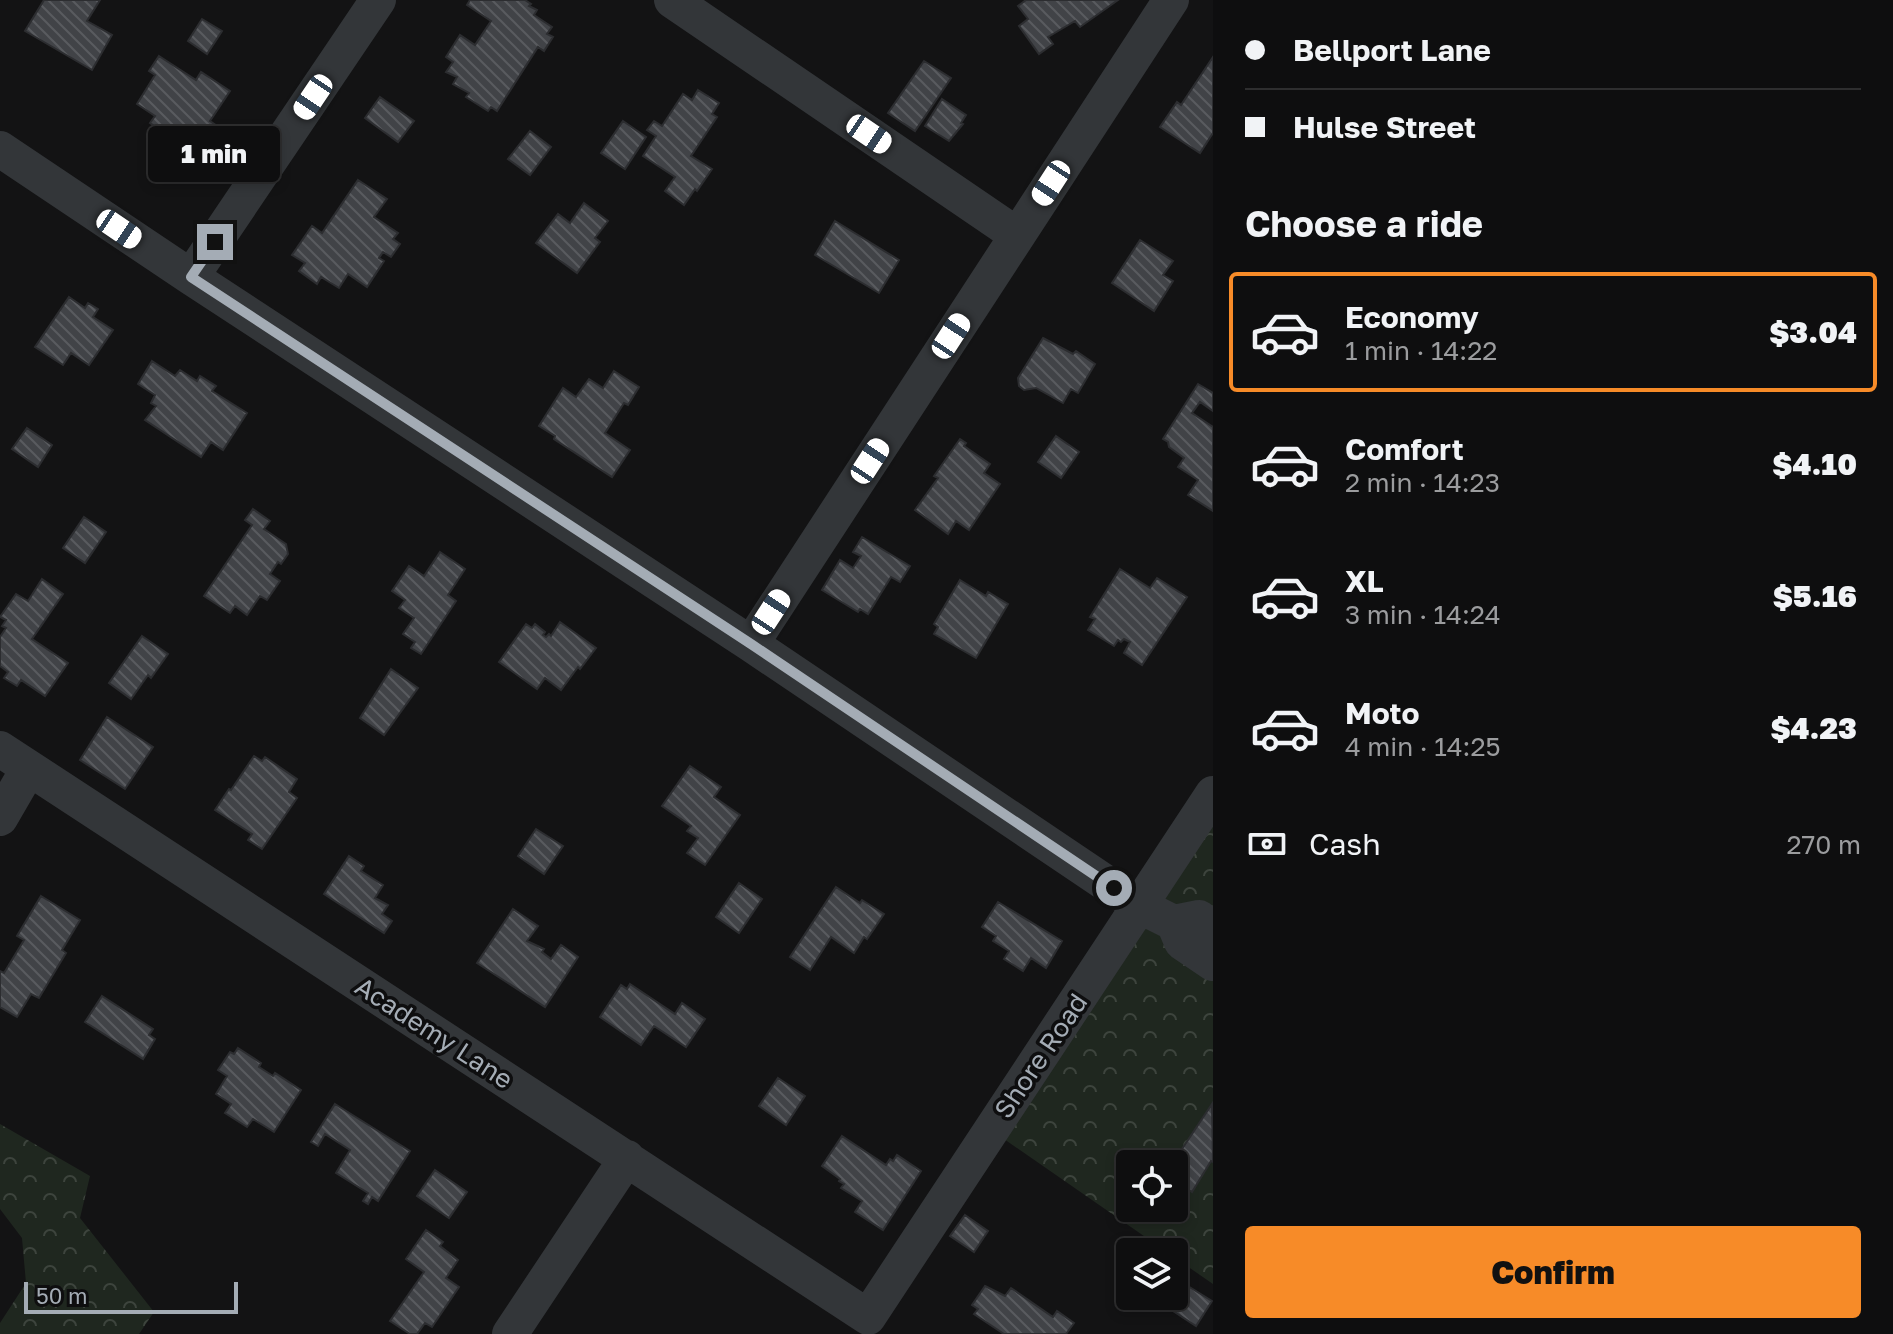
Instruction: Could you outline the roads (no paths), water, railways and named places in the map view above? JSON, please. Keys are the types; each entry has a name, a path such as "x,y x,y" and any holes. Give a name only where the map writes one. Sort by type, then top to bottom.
{"street":[{"path":"191,277 378,0"},
{"path":"672,0 1017,235"},
{"path":"751,644 1171,0"},
{"path":"0,149 751,644 1140,906 1174,923 1199,918 1213,928"},
{"path":"0,818 14,759"},
{"name":"Academy Lane","path":"14,759 868,1317"},
{"name":"Shore Road","path":"868,1317 1213,794"},
{"path":"1174,923 1182,942 1213,963"},
{"path":"510,1334 627,1158"}]}
